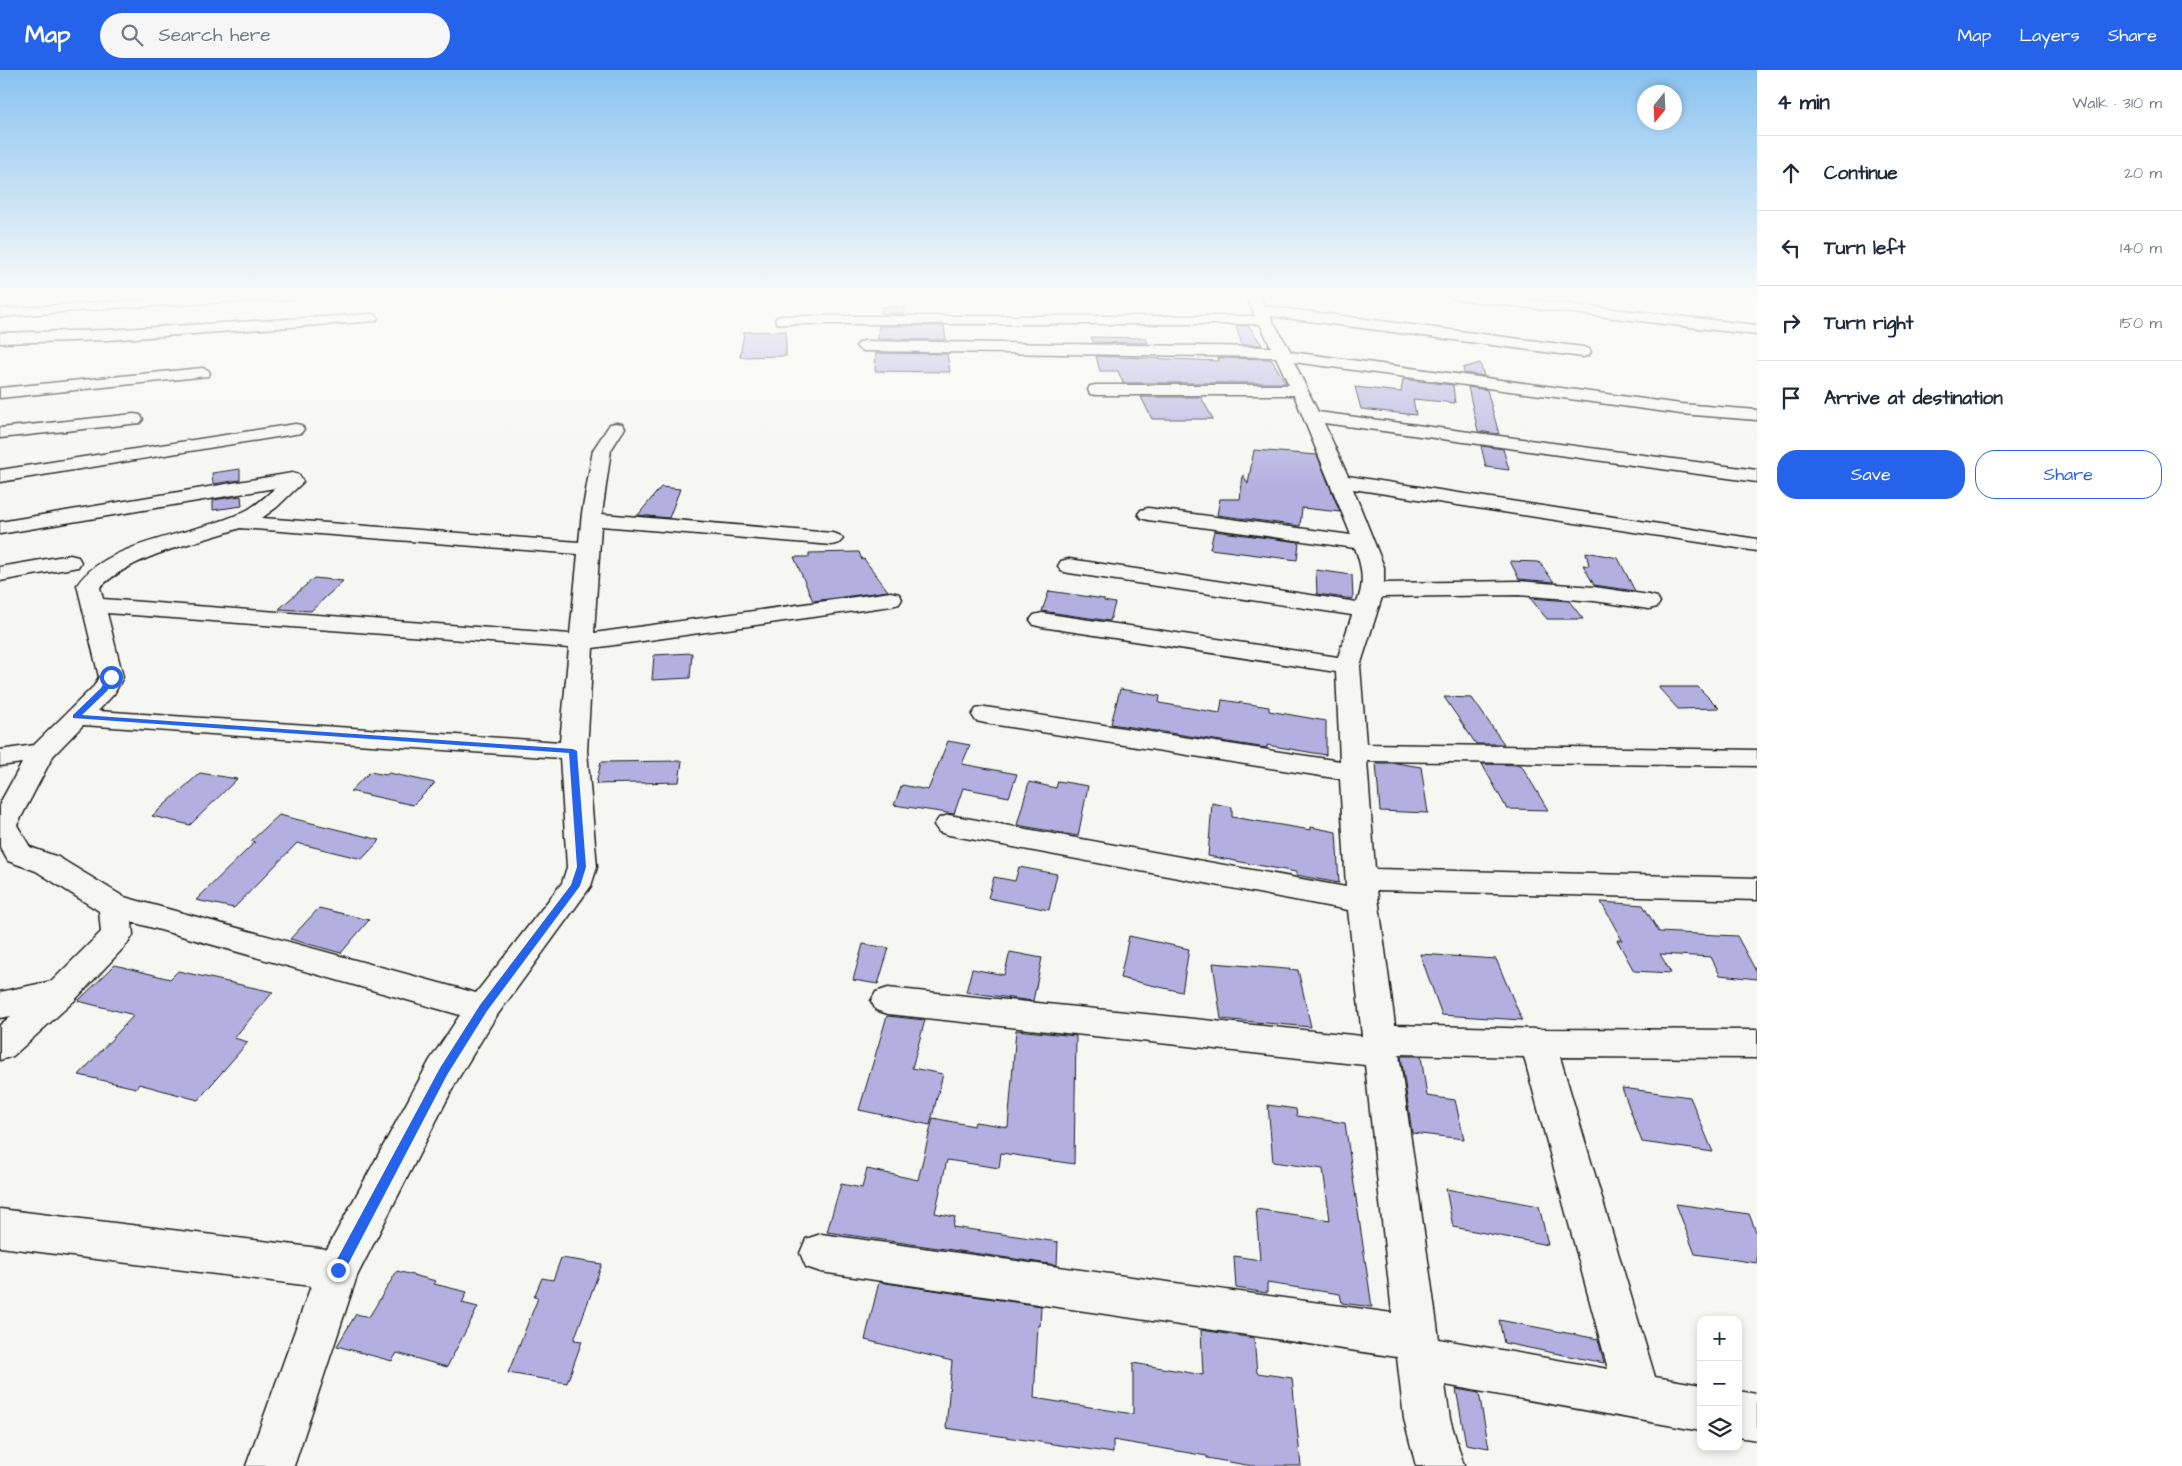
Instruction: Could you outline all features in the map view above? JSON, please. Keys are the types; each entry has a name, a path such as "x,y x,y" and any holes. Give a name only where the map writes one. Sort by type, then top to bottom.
{"street":[{"path":"1287,360 1339,481 1373,567 1369,600 1348,666 1361,890 1427,1419 1440,1466"},
{"path":"1328,360 1681,409 1757,415"},
{"path":"0,393 202,373"},
{"path":"1096,390 1306,403 1757,476"},
{"path":"0,433 134,419"},
{"path":"270,1466 338,1270 443,1072 483,1008 576,886 582,867 573,751 590,534 602,450 616,428"},
{"path":"0,476 295,429"},
{"path":"0,528 287,480 293,482 256,513 128,558 101,572 88,585 111,677 105,689 42,752 2,825 9,856 47,864 114,906 483,1008"},
{"path":"1339,481 1757,546"},
{"path":"1148,514 1364,543"},
{"path":"243,523 590,534 832,539"},
{"path":"0,574 70,562"},
{"path":"1069,566 1369,600 1518,588 1594,594 1649,602"},
{"path":"93,605 583,642 892,599"},
{"path":"1042,620 1348,666"},
{"path":"984,715 1353,762 1757,758"},
{"path":"75,717 573,751"},
{"path":"0,758 42,752"},
{"path":"949,825 1361,890 1757,889"},
{"path":"0,1046 62,992 117,935 114,906"},
{"path":"0,1005 62,992"},
{"path":"888,1001 1380,1045 1538,1043 1757,1044"},
{"path":"1538,1043 1638,1397"},
{"path":"0,1228 338,1270"},
{"path":"821,1253 1418,1348 1638,1397 1697,1407"},
{"path":"1742,1415 1757,1417"}],"building":[{"path":"876,360 948,360 950,372 875,371"},
{"path":"1097,360 1272,360 1286,383 1123,383 1118,371 1100,371"},
{"path":"1480,363 1484,376 1464,373 1463,368"},
{"path":"1403,379 1453,385 1455,403 1413,399 1416,415 1361,409 1355,387 1401,392"},
{"path":"1468,387 1487,390 1499,434 1478,431"},
{"path":"1141,397 1201,397 1213,419 1152,419"},
{"path":"1481,446 1503,449 1509,470 1486,467"},
{"path":"1254,450 1317,455 1340,512 1302,508 1300,526 1217,515 1220,499 1240,499 1243,475 1248,484"},
{"path":"240,469 240,480 213,484 212,473"},
{"path":"661,487 680,489 669,518 638,515"},
{"path":"241,496 242,506 213,510 213,500"},
{"path":"1214,531 1299,542 1297,560 1210,549"},
{"path":"859,552 862,560 864,559 888,591 813,601 794,557 809,557 809,553"},
{"path":"1586,552 1618,558 1635,591 1594,585 1583,565 1589,566"},
{"path":"1510,561 1539,562 1554,582 1519,579"},
{"path":"1316,570 1352,575 1353,599 1317,594"},
{"path":"314,578 343,581 311,611 279,609"},
{"path":"1049,591 1104,599 1104,601 1115,603 1110,621 1042,611"},
{"path":"1530,598 1569,601 1583,619 1547,619"},
{"path":"692,653 690,678 652,680 654,655"},
{"path":"1658,687 1698,687 1719,708 1678,709"},
{"path":"1120,689 1160,696 1159,703 1220,713 1222,700 1269,707 1269,711 1326,721 1326,755 1111,724"},
{"path":"1444,697 1472,698 1504,744 1476,744"},
{"path":"948,741 970,745 962,764 1017,774 1009,797 963,788 954,814 894,805 902,785 928,790"},
{"path":"682,761 679,782 596,784 601,762"},
{"path":"1376,763 1396,763 1421,767 1428,813 1380,811"},
{"path":"1482,764 1521,765 1548,810 1507,809"},
{"path":"370,772 386,775 389,773 435,783 413,805 350,791"},
{"path":"200,773 237,779 190,825 152,816"},
{"path":"1058,781 1088,786 1078,836 1017,825 1029,782 1056,788"},
{"path":"1212,803 1232,807 1232,817 1311,830 1311,827 1336,832 1339,883 1296,875 1296,872 1208,856"},
{"path":"279,815 380,840 362,859 297,843 234,908 196,900 255,842 251,841"},
{"path":"1019,867 1057,874 1049,910 988,898 994,877 1015,881"},
{"path":"1601,902 1643,905 1659,932 1737,936 1757,973 1757,979 1720,975 1711,957 1660,954 1671,973 1634,971 1617,940 1622,940"},
{"path":"319,908 369,920 341,953 290,939"},
{"path":"1129,936 1189,949 1182,992 1120,978"},
{"path":"863,944 889,948 878,984 853,980"},
{"path":"1010,952 1042,958 1033,1001 966,992 972,969 1004,975"},
{"path":"1420,954 1496,959 1522,1020 1442,1015"},
{"path":"1213,963 1298,970 1311,1027 1221,1019"},
{"path":"115,965 170,979 178,971 273,992 234,1038 248,1042 198,1100 139,1084 136,1088 79,1075 134,1015 78,1001"},
{"path":"887,1016 925,1020 912,1068 943,1074 930,1125 859,1110"},
{"path":"1016,1030 1076,1036 1074,1164 1001,1153 999,1168 947,1160 935,1213 955,1217 953,1227 1058,1242 1057,1265 827,1232 841,1184 862,1188 867,1169 918,1180 933,1118 974,1126 975,1122 1008,1127"},
{"path":"1401,1056 1421,1056 1427,1096 1455,1100 1464,1139 1412,1133"},
{"path":"1622,1088 1690,1097 1713,1152 1642,1142"},
{"path":"1268,1105 1296,1109 1297,1116 1345,1123 1372,1307 1342,1303 1340,1294 1267,1283 1267,1293 1236,1288 1234,1256 1260,1260 1256,1209 1330,1220 1323,1169 1273,1162"},
{"path":"1446,1189 1539,1206 1548,1245 1453,1227"},
{"path":"1676,1204 1749,1214 1757,1234 1757,1263 1695,1254"},
{"path":"561,1258 602,1264 574,1340 582,1341 567,1383 508,1373 538,1298 534,1297 542,1278 553,1280"},
{"path":"397,1271 436,1281 434,1284 467,1292 462,1303 478,1307 447,1367 397,1353 392,1361 337,1346 356,1314 369,1317"},
{"path":"879,1282 1041,1306 1040,1326 1038,1325 1034,1398 1133,1414 1133,1363 1203,1375 1201,1330 1254,1338 1257,1373 1292,1378 1301,1466 1252,1466 1207,1458 1207,1456 1113,1440 1113,1453 946,1428 952,1361 865,1340"},
{"path":"1499,1320 1598,1339 1604,1363 1504,1343"},
{"path":"1456,1389 1479,1393 1489,1448 1466,1444"}],"route":[{"path":"111,677 105,689 75,717 573,751 582,867 576,886 483,1008 443,1072 338,1270"}]}
